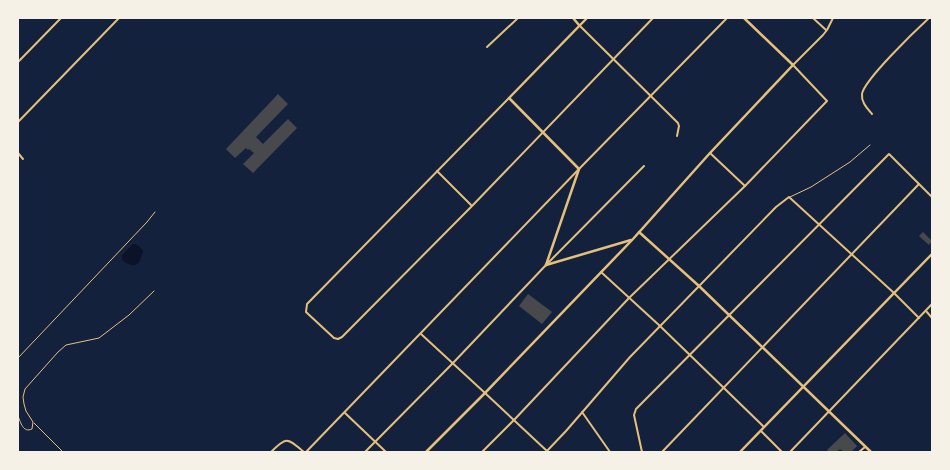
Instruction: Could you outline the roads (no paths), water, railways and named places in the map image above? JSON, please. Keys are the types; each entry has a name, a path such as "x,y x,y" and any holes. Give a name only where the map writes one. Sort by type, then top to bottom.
{"street":[{"path":"18,62 61,18"},
{"path":"18,122 119,18"},
{"path":"488,47 518,18"},
{"path":"573,18 678,123 677,136"},
{"path":"587,18 307,304 306,312 334,338 340,339 472,206 653,18"},
{"path":"271,452 281,442 289,440 305,452 727,18"},
{"path":"482,452 629,298 745,186 827,101 744,18"},
{"path":"813,18 827,30"},
{"path":"426,452 633,239 827,30 833,18"},
{"path":"872,114 866,108 862,99 864,88 880,67 929,18"},
{"path":"508,98 579,169"},
{"path":"18,153 23,159"},
{"path":"710,154 745,186"},
{"path":"642,452 634,415 636,409 889,154 932,197"},
{"path":"365,452 644,166"},
{"path":"546,265 579,169"},
{"path":"437,171 472,206"},
{"path":"662,452 919,184"},
{"path":"420,334 546,452 624,363 776,207 789,198 894,293 918,318"},
{"path":"639,232 699,286 871,452"},
{"path":"546,265 633,239"},
{"path":"740,452 932,254"},
{"path":"601,272 660,326 764,428"},
{"path":"790,452 932,304"},
{"path":"926,311 932,318"},
{"path":"582,412 610,452"},
{"path":"345,413 386,452"},
{"path":"760,431 782,452"},
{"path":"859,452 865,447"}],"lane":[{"path":"789,198 811,187 850,162 870,145"},
{"path":"18,358 155,212"},
{"path":"63,452 33,422 26,411 23,397 25,389 66,345 99,338 129,315 154,291"},
{"path":"18,416 24,430 32,429 33,422"}],"water":[{"path":"133,244 138,245 143,251 138,263 130,265 122,260 122,255"}]}
